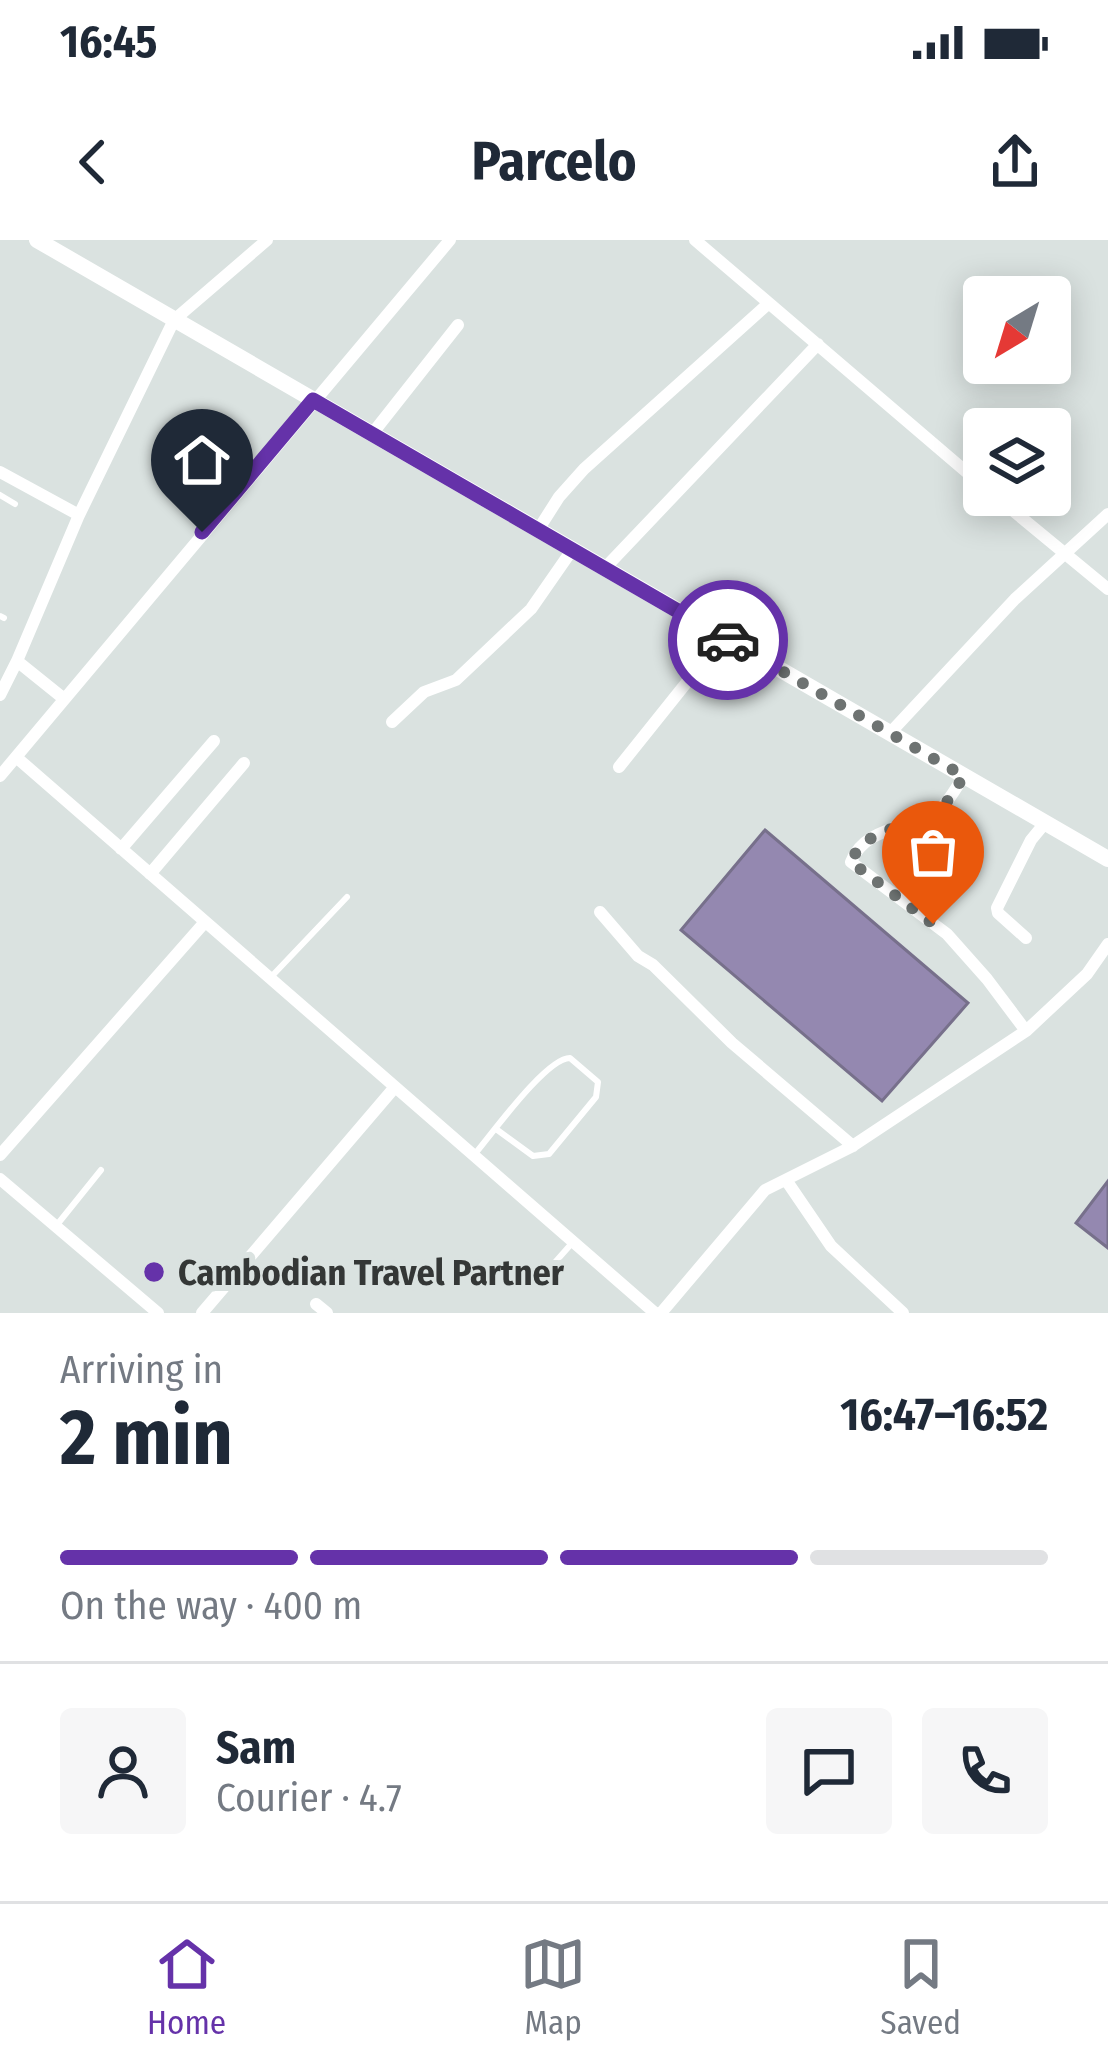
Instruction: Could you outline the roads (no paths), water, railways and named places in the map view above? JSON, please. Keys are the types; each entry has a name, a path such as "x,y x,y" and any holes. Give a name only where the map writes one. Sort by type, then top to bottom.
{"street":[{"path":"37,240 1108,860"},
{"path":"0,695 79,515 173,320 267,240"},
{"path":"0,776 450,240"},
{"path":"695,240 764,308 963,470"},
{"path":"538,530 584,469 764,308"},
{"path":"372,434 458,325"},
{"path":"605,568 813,350"},
{"path":"0,472 79,515"},
{"path":"890,733 1058,559 1108,514"},
{"path":"1015,516 1058,559 1108,590"},
{"path":"392,722 424,692 456,680 531,609 572,550"},
{"path":"619,767 723,637"},
{"path":"17,661 63,698"},
{"path":"121,849 214,741"},
{"path":"16,757 658,1313 765,1190 853,1146 1026,1031 1087,974 1108,944"},
{"path":"149,874 244,763"},
{"path":"964,776 942,807 870,839 851,862 947,934 1026,1031"},
{"path":"1026,938 997,908 1030,840 1045,823"},
{"path":"600,912 638,956 731,1043 853,1146"},
{"path":"0,1155 206,922"},
{"path":"202,1313 395,1087"},
{"path":"0,1179 158,1313"},
{"path":"786,1180 831,1246 903,1313"}],"lane":[{"path":"0,495 15,504"},
{"path":"270,979 347,897"},
{"path":"474,1155 496,1129 554,1061 562,1057 580,1064 598,1082 596,1097 548,1154 533,1156 496,1129"},
{"path":"56,1226 101,1170"},
{"path":"534,1286 573,1242"}],"place":[{"name":"Cambodian Travel Partner","path":"154,1272"}]}
